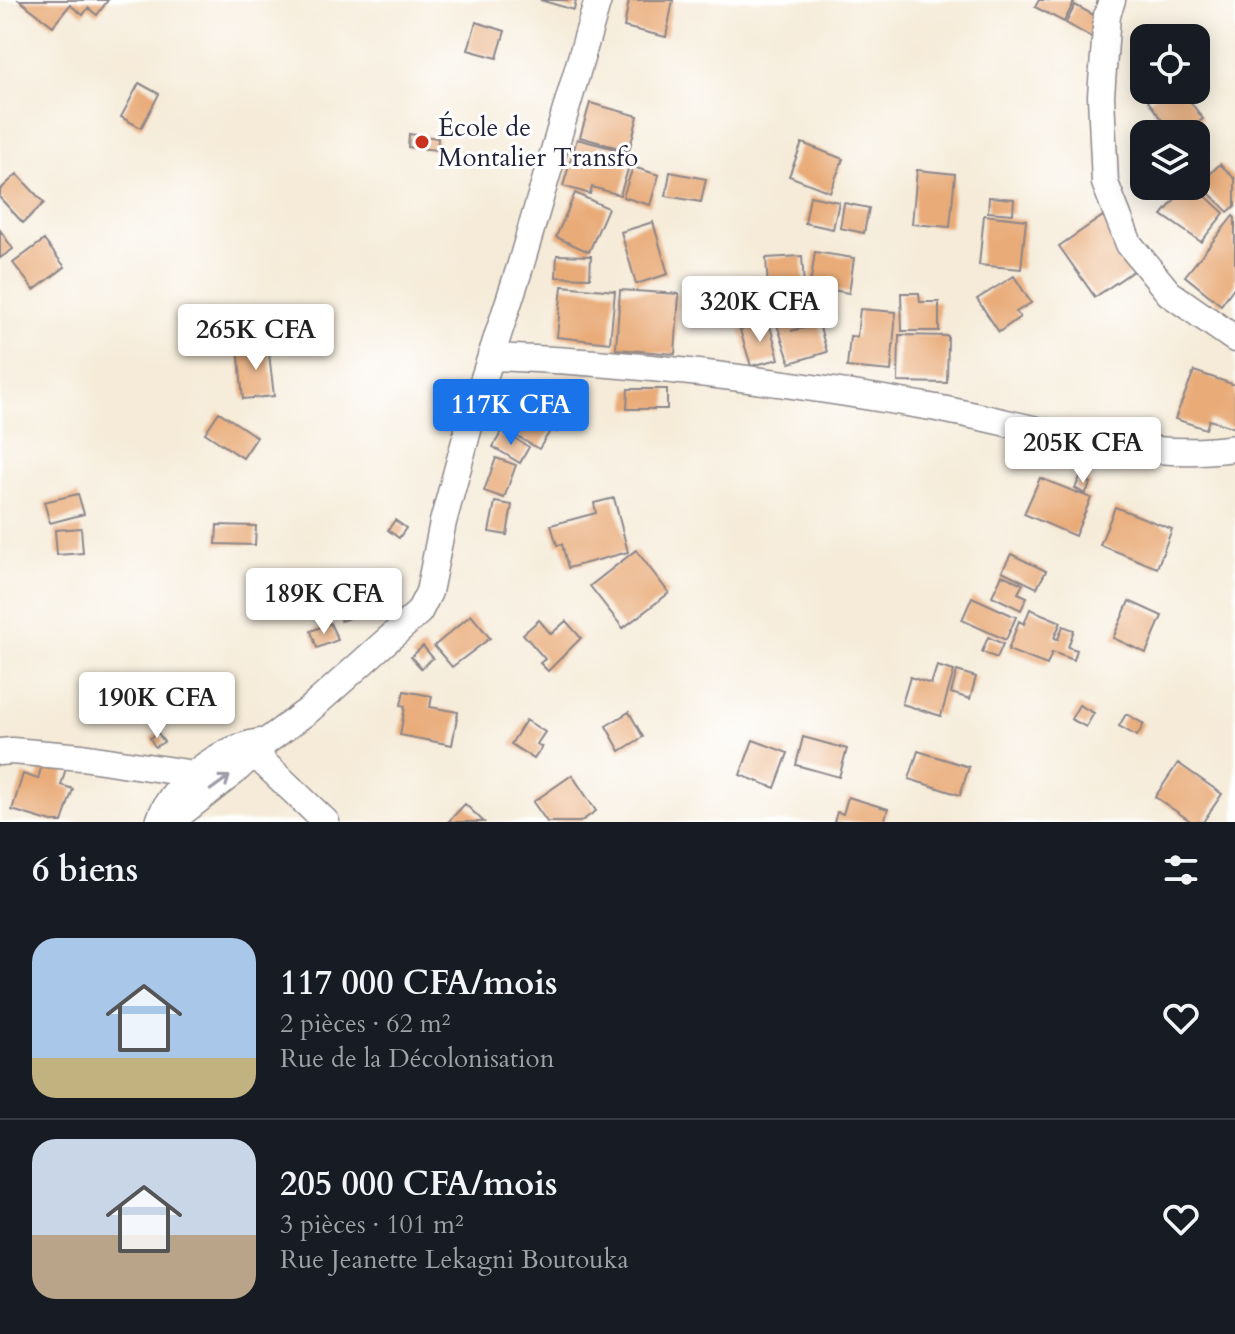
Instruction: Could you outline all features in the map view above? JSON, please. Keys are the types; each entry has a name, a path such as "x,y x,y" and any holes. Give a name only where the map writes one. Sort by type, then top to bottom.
{"street":[{"path":"170,822 309,710 419,612 429,592 453,482 598,0"},
{"path":"1112,0 1107,15 1101,96 1105,183 1129,244 1169,293 1235,339"},
{"path":"492,357 642,365 815,389 927,406 1114,446 1166,451 1235,448"},
{"path":"159,822 170,799 194,774 226,754 253,743 262,746"},
{"path":"262,746 264,763 326,822"},
{"path":"0,752 82,757 194,774"}],"building":[{"path":"19,0 108,0 97,15 88,8 83,15 70,5 53,26"},
{"path":"540,0 576,0 574,10"},
{"path":"629,0 673,0 666,37 624,27"},
{"path":"1039,0 1075,0 1064,22 1035,7"},
{"path":"1075,5 1103,20 1093,38 1066,23"},
{"path":"476,22 505,31 497,58 468,50"},
{"path":"139,83 159,94 141,128 121,117"},
{"path":"590,103 638,116 629,151 580,137"},
{"path":"1150,104 1192,104 1203,119 1202,120 1162,120"},
{"path":"476,125 487,130 484,136 474,132"},
{"path":"409,134 438,138 437,150 408,147"},
{"path":"577,139 626,152 622,165 629,166 620,195 592,187 590,194 563,186"},
{"path":"802,143 843,159 830,192 789,176"},
{"path":"1220,164 1235,179 1235,206 1228,212 1210,194 1210,174"},
{"path":"633,167 659,175 650,205 623,197"},
{"path":"917,170 955,174 950,227 912,224"},
{"path":"670,172 706,179 701,202 666,196"},
{"path":"17,174 44,203 23,223 0,198 0,190"},
{"path":"575,193 608,208 589,252 556,237"},
{"path":"810,196 839,202 833,229 805,223"},
{"path":"989,197 1014,199 1013,214 988,212"},
{"path":"1174,200 1210,200 1224,213 1201,242 1162,215"},
{"path":"844,203 869,208 864,233 840,228"},
{"path":"984,215 1026,220 1021,269 979,265"},
{"path":"1103,216 1139,267 1095,297 1059,246"},
{"path":"1233,216 1235,286 1221,305 1185,276"},
{"path":"653,222 668,274 636,284 621,232"},
{"path":"0,230 13,249 0,258"},
{"path":"44,240 65,267 34,290 13,263"},
{"path":"815,252 854,258 849,293 810,286"},
{"path":"557,255 591,256 590,278 556,277"},
{"path":"802,256 805,301 769,303 766,258"},
{"path":"1014,276 1031,303 1016,312 1020,317 999,332 977,299"},
{"path":"562,286 615,291 610,343 557,337"},
{"path":"620,290 679,294 675,354 616,349"},
{"path":"901,293 919,293 920,302 939,302 939,331 902,331"},
{"path":"817,302 823,321 791,331 819,324 827,352 790,363 774,316"},
{"path":"860,309 896,312 891,371 847,367 850,336 857,337"},
{"path":"769,322 779,359 751,366 740,330"},
{"path":"899,335 948,336 947,383 898,382"},
{"path":"268,345 274,396 243,399 238,348"},
{"path":"1194,371 1235,385 1235,428 1209,420 1206,429 1175,419"},
{"path":"628,389 667,389 667,409 627,409"},
{"path":"545,404 566,418 557,432 535,418"},
{"path":"517,411 550,431 539,449 506,430"},
{"path":"219,412 257,437 243,458 205,433"},
{"path":"502,431 529,447 520,463 493,447"},
{"path":"496,458 516,465 504,498 484,491"},
{"path":"1081,475 1091,483 1085,494 1075,488"},
{"path":"1040,478 1091,498 1075,536 1024,514"},
{"path":"78,494 84,514 50,523 44,502"},
{"path":"614,498 628,552 568,568 562,544 557,545 551,525 596,513 594,503"},
{"path":"495,502 512,505 507,535 489,532"},
{"path":"1115,507 1172,529 1157,568 1100,545"},
{"path":"395,520 406,528 399,538 388,530"},
{"path":"217,525 256,526 255,545 216,544"},
{"path":"81,528 83,553 57,555 55,530"},
{"path":"636,550 669,593 623,628 590,586"},
{"path":"1011,554 1046,571 1037,588 1002,571"},
{"path":"1002,575 1023,584 1018,593 1027,597 1021,610 992,596"},
{"path":"365,594 371,610 341,621 336,606"},
{"path":"972,597 1016,617 1006,640 962,620"},
{"path":"1129,601 1162,616 1146,653 1113,638"},
{"path":"1030,609 1061,622 1054,638 1058,639 1063,626 1074,630 1068,647 1077,650 1074,660 1052,652 1047,665 1008,650 1019,621 1024,624"},
{"path":"471,615 490,638 452,667 434,646"},
{"path":"539,620 551,634 566,621 581,638 548,671 540,663 545,659 523,634"},
{"path":"330,623 338,640 317,648 311,631"},
{"path":"988,637 1003,644 997,658 982,652"},
{"path":"423,646 433,658 421,668 411,657"},
{"path":"937,666 954,671 941,716 902,704 910,677 931,684"},
{"path":"957,671 976,677 970,699 951,693"},
{"path":"404,691 432,696 430,707 458,712 452,745 400,735"},
{"path":"147,703 150,712 133,718 130,710"},
{"path":"1079,705 1094,713 1086,727 1071,719"},
{"path":"629,712 643,737 620,751 606,726"},
{"path":"1126,714 1144,724 1137,736 1119,726"},
{"path":"526,720 545,732 537,744 542,747 534,759 511,744"},
{"path":"158,733 164,742 155,747 150,738"},
{"path":"803,737 847,749 839,777 796,765"},
{"path":"753,740 788,753 775,788 740,775"},
{"path":"918,751 969,767 960,795 909,779"},
{"path":"43,761 66,768 61,785 73,789 62,822 12,810 23,774 38,779"},
{"path":"1178,763 1222,794 1203,822 1192,822 1155,797"},
{"path":"572,775 596,811 580,822 547,822 533,802"},
{"path":"848,797 888,809 884,822 834,822 837,812 843,814"},
{"path":"465,804 484,822 448,822"}],"place":[{"name":"École de Montalier Transfo","path":"422,142"}]}
